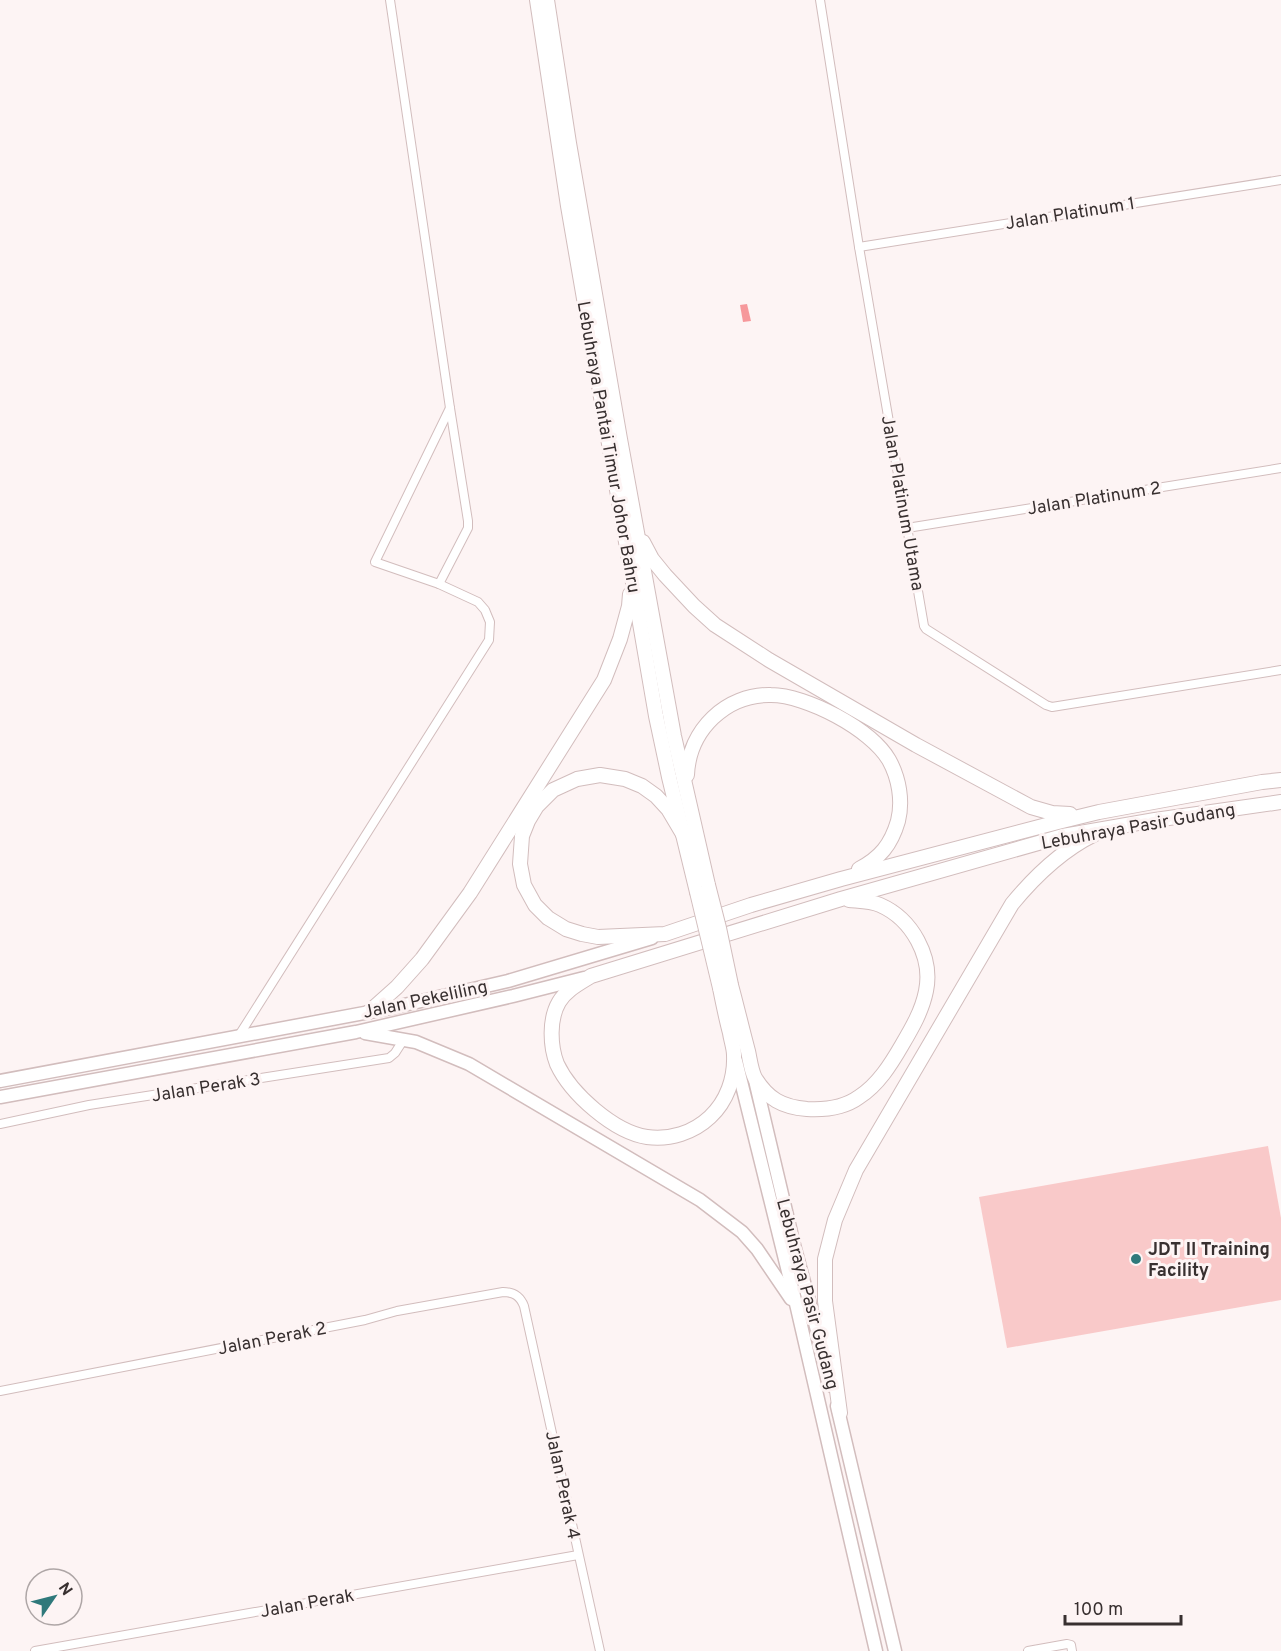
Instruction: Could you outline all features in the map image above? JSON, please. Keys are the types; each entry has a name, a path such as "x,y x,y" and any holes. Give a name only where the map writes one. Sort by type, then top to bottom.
{"highway":[{"name":"Lebuhraya Pantai Timur Johor Bahru","path":"537,0 568,206 656,716 684,836 703,889"},
{"name":"Lebuhraya Pantai Timur Johor Bahru","path":"548,0 569,143 674,736 689,797 703,889"},
{"path":"637,533 652,559 678,591 715,625 769,660 916,745 1031,807 1052,813 1099,812"},
{"path":"369,1012 397,987 422,959 470,893 604,681 620,639 628,606 631,576"},
{"path":"689,797 687,773 695,744 703,728 714,716 729,706 742,699 773,695 808,703 832,713 873,741 888,758 896,776 900,798 900,814 894,833 884,851 878,858 841,879"},
{"path":"665,934 598,937 566,928 548,918 535,905 524,885 520,864 522,836 537,806 553,790 577,779 600,775 625,779 642,786 656,796 668,809 684,836"},
{"name":"Lebuhraya Pasir Gudang","path":"841,879 1099,812 1281,780"},
{"name":"Lebuhraya Pasir Gudang","path":"703,889 719,928 725,987 734,1054 732,1076 727,1094 702,1124 691,1130 666,1137 646,1137 631,1133 603,1116 567,1081 557,1064 553,1050 552,1025 559,1002 572,989 591,976 841,899 1063,836 1281,802"},
{"path":"840,1413 825,1301 825,1259 835,1220 856,1170 1012,904 1031,882 1056,860 1087,837 1102,830"},
{"name":"Jalan Pekeliling","path":"665,934 751,905 841,879"},
{"path":"754,1076 773,1099 786,1106 821,1110 848,1103 860,1097 886,1071 919,1014 927,990 927,969 922,949 913,932 902,920 878,904 841,899"},
{"name":"Lebuhraya Pasir Gudang","path":"725,987 754,1076"}],"main road":[{"name":"Jalan Pekeliling","path":"0,1081 369,1012 508,981 665,934"},
{"name":"Jalan Pekeliling","path":"0,1097 356,1032 591,976"},
{"path":"356,1032 423,1044 469,1064 700,1200 742,1232 757,1248 797,1308"},
{"name":"Lebuhraya Pasir Gudang","path":"734,1054 797,1308 876,1651"},
{"name":"Lebuhraya Pasir Gudang","path":"754,1076 811,1309 840,1413 895,1651"}],"street":[{"path":"390,0 468,521 468,528 439,584"},
{"name":"Jalan Platinum Utama","path":"820,0 859,247 926,629 1049,707 1281,670"},
{"name":"Jalan Platinum 1","path":"859,247 1281,180"},
{"path":"238,1037 489,640 490,622 485,610 478,602 439,584 375,562 450,408"},
{"name":"Jalan Platinum 2","path":"907,528 1281,468"},
{"name":"Jalan Perak 3","path":"0,1124 89,1105 389,1058 404,1039"},
{"name":"Jalan Perak 2","path":"0,1391 365,1320 397,1311 503,1292 519,1296 528,1320"},
{"name":"Jalan Perak 4","path":"528,1320 600,1651"},
{"name":"Jalan Perak","path":"35,1651 578,1554"},
{"path":"1028,1651 1067,1644 1071,1645 1072,1651"}],"shaded area":[{"path":"747,304 751,321 743,322 740,305"},
{"name":"JDT II Training Facility","path":"1268,1146 1281,1218 1281,1300 1007,1348 979,1197"}],"place":[{"name":"JDT II Training Facility","path":"1136,1259"}]}
